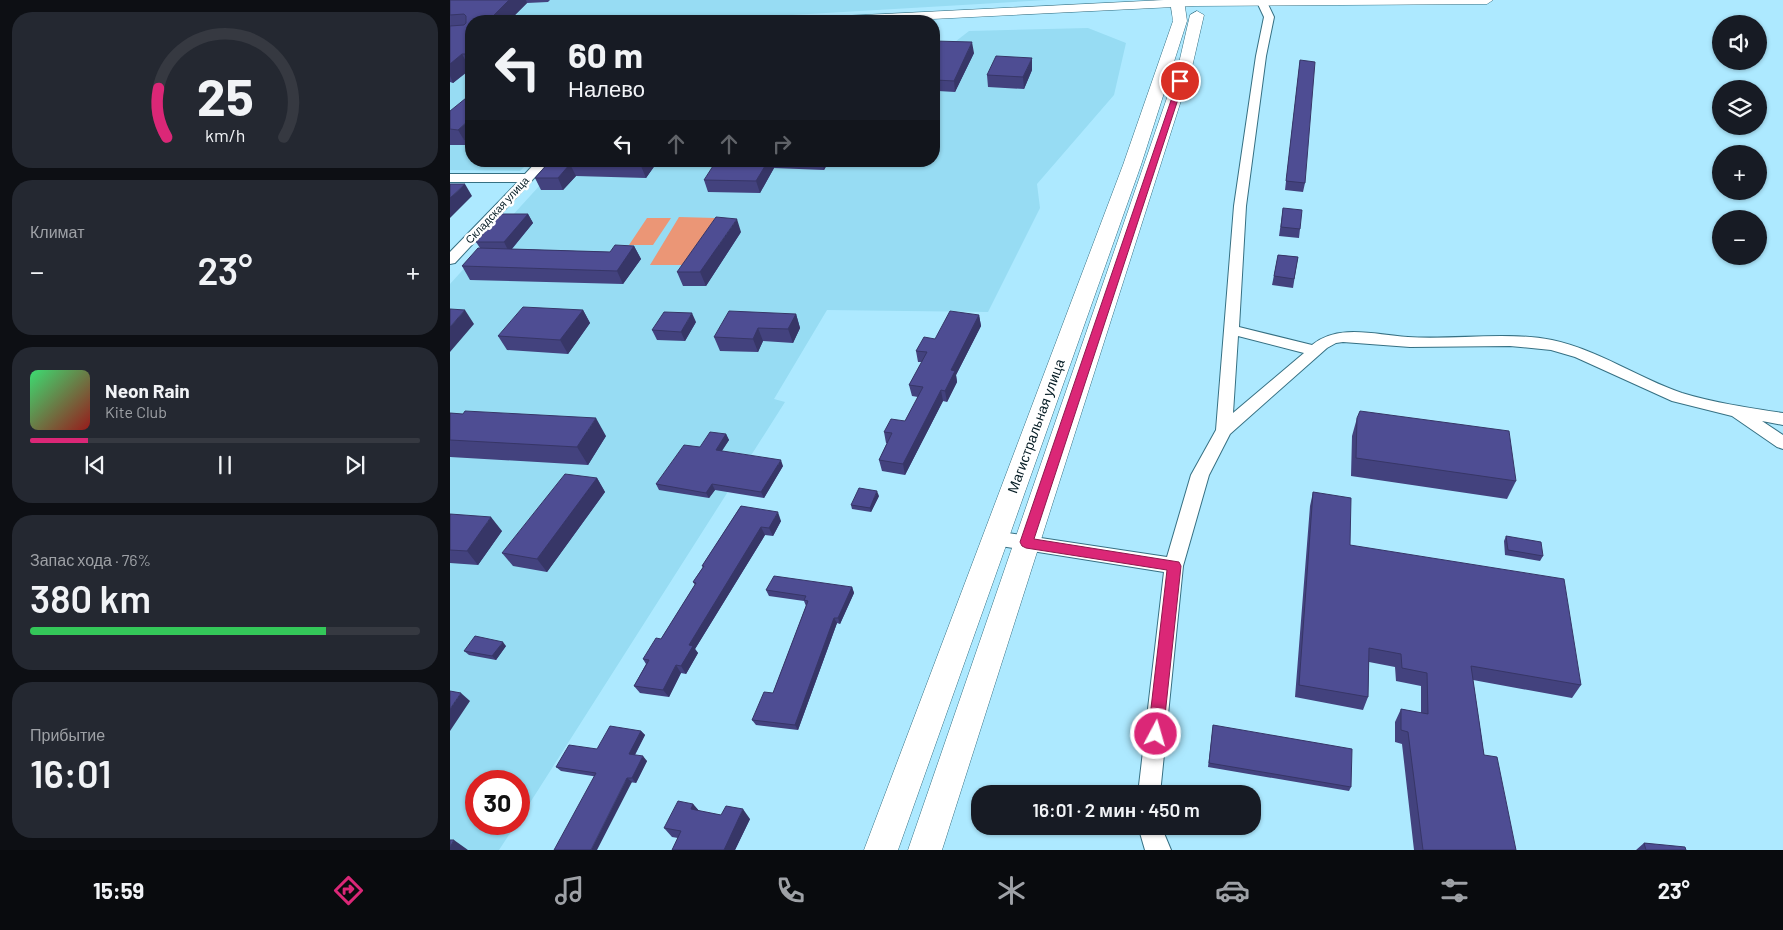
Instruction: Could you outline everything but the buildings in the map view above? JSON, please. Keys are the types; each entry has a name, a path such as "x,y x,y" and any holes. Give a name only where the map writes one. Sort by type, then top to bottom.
{"main road":[{"name":"Магистральная улица","path":"881,850 1132,166 1166,68 1185,1"},
{"name":"Магистральная улица","path":"925,850 1186,63 1196,22 1185,1"}],"street":[{"path":"934,15 1185,1 1487,0"},
{"path":"1224,430 1240,206 1261,56 1269,17 1261,1"},
{"name":"Складская улица","path":"450,260 538,167"},
{"path":"450,178 527,178"},
{"path":"1231,330 1270,338 1315,351"},
{"path":"1151,785 1174,566 1200,475 1224,430 1315,351 1332,339 1343,337 1410,342 1510,341 1551,345 1580,353 1678,397 1735,412 1783,419"},
{"path":"1735,412 1783,443"},
{"path":"994,538 1174,566"},
{"path":"1152,835 1159,850"}],"shaded area":[{"path":"450,0 1047,0 791,15 465,15"},
{"path":"1088,28 1126,43 1114,95 1037,184 1040,208 988,312 827,310 774,399 785,402 530,803 530,770 465,770 465,835 509,835 499,850 450,850 450,284 557,167 940,167 940,48 946,49 969,31"},
{"path":"450,44 465,44 465,167 524,167 520,171 450,170"},
{"path":"679,217 715,218 688,265 650,265"},
{"path":"647,218 671,218 653,245 629,245"}],"route":[{"path":"1156,734 1174,566 1026,542 1113,287 1180,81"}]}
